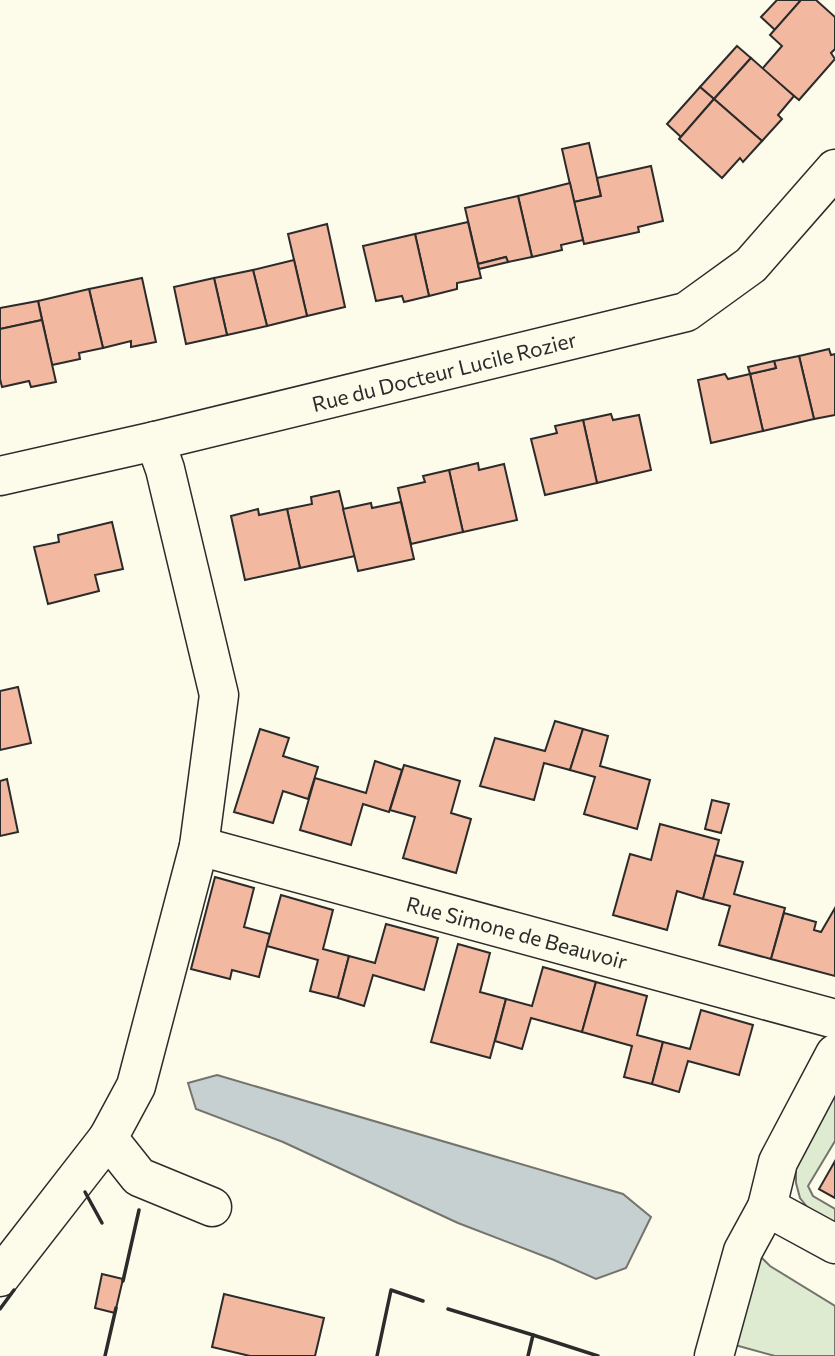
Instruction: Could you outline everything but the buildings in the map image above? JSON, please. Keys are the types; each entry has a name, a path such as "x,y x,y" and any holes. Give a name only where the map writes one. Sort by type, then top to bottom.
{"street":[{"name":"Rue du Docteur Lucile Rozier","path":"0,476 686,312 751,265 835,169"},
{"path":"0,1278 108,1138 136,1086 199,846 219,695 165,469 155,441"},
{"name":"Rue Simone de Beauvoir","path":"199,846 835,1018"},
{"path":"714,1356 743,1251 768,1208 778,1162 835,1054"},
{"path":"108,1138 139,1177 212,1207"},
{"path":"768,1208 835,1244"}],"green space":[{"path":"835,1092 835,1141 808,1186 813,1196 835,1209 835,1224 808,1208 800,1198 796,1183 796,1162"},
{"path":"760,1256 770,1266 835,1306 835,1356 775,1356 735,1345"}],"shaded area":[{"path":"217,1075 623,1194 651,1217 626,1268 596,1279 458,1223 283,1142 196,1109 188,1083"}],"wall":[{"path":"85,1192 102,1223"},
{"path":"123,1281 139,1210"},
{"path":"0,1309 14,1290"},
{"path":"377,1356 391,1290 423,1301"},
{"path":"105,1356 116,1308"},
{"path":"448,1309 533,1335 528,1356"},
{"path":"533,1335 598,1356"}]}
